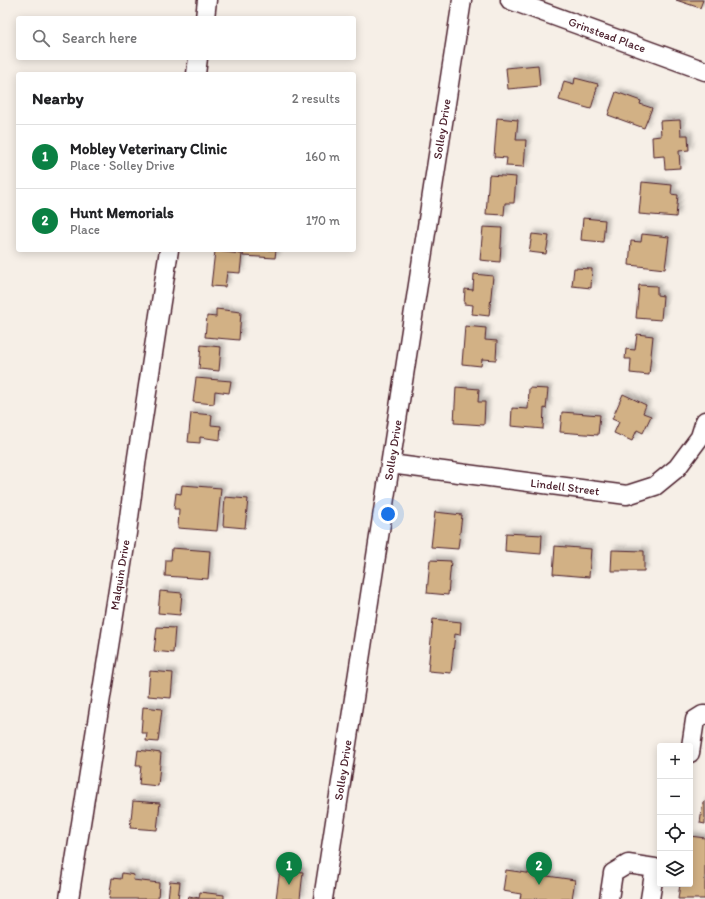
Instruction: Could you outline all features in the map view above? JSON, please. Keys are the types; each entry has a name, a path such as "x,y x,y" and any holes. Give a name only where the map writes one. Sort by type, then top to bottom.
{"street":[{"path":"205,16 207,0"},
{"name":"Solley Drive","path":"323,899 462,0"},
{"name":"Grinstead Place","path":"510,0 705,70"},
{"path":"196,72 198,60"},
{"name":"Malquin Drive","path":"69,899 127,533 137,457 169,252"},
{"name":"Lindell Street","path":"390,464 628,495 655,486 677,468 700,437 705,421"},
{"path":"692,743 695,720 704,715 705,716"},
{"path":"609,899 613,873 628,864 657,865 650,899"}],"building":[{"path":"676,0 703,0 700,8"},
{"path":"538,65 540,86 508,89 506,68"},
{"path":"575,78 598,84 591,109 559,100 564,81 574,84"},
{"path":"616,92 641,101 640,104 652,108 644,128 608,115"},
{"path":"497,118 518,120 516,140 526,140 524,167 506,166 507,158 494,157"},
{"path":"680,120 681,135 688,135 689,150 679,151 680,168 665,169 664,156 653,157 652,137 661,136 660,121"},
{"path":"489,175 516,177 514,203 505,203 504,215 486,214"},
{"path":"642,182 672,185 671,194 678,195 676,217 639,214"},
{"path":"583,218 605,220 603,242 581,240"},
{"path":"483,227 502,228 500,262 480,260"},
{"path":"532,234 549,236 546,254 529,252"},
{"path":"642,234 669,237 665,269 629,265 631,241 641,242"},
{"path":"215,252 242,254 240,273 227,272 225,287 211,286"},
{"path":"244,252 276,252 275,258 243,256"},
{"path":"574,268 592,269 591,288 572,286"},
{"path":"474,274 493,276 489,316 472,314 473,305 464,304 465,289 473,290"},
{"path":"639,285 657,286 657,295 663,296 661,320 636,318"},
{"path":"216,309 241,312 239,340 205,337 207,316 216,317"},
{"path":"465,326 486,328 485,340 497,341 496,360 482,359 481,366 462,364"},
{"path":"637,334 653,336 649,375 630,373 631,359 625,359 626,349 635,350"},
{"path":"201,345 221,347 219,371 199,369"},
{"path":"196,378 231,381 229,393 215,391 214,404 193,402"},
{"path":"456,387 479,389 478,402 485,402 484,425 454,423"},
{"path":"529,388 548,389 546,409 544,408 543,429 511,426 512,408 528,409"},
{"path":"623,394 646,405 643,413 651,416 643,433 637,430 632,441 614,433 619,422 612,419"},
{"path":"562,412 600,415 598,435 560,432"},
{"path":"191,413 212,415 211,425 221,426 220,440 200,437 200,443 188,442"},
{"path":"182,485 221,488 217,531 178,528 179,509 174,509 176,493 181,494"},
{"path":"225,497 248,499 245,528 223,526"},
{"path":"435,512 462,515 458,549 431,547"},
{"path":"506,533 542,535 541,554 505,551"},
{"path":"555,546 591,549 589,577 553,574"},
{"path":"172,548 210,551 208,579 165,576 166,560 171,560"},
{"path":"612,550 644,551 644,571 611,571"},
{"path":"430,560 451,561 448,595 427,593"},
{"path":"160,591 182,593 180,615 158,613"},
{"path":"433,619 461,622 460,635 455,634 451,673 428,671"},
{"path":"157,627 175,628 173,653 154,651"},
{"path":"150,671 173,673 171,698 148,696"},
{"path":"143,707 162,709 158,742 146,741 147,733 141,733"},
{"path":"138,750 161,753 158,786 139,784 141,766 136,766"},
{"path":"133,801 160,803 157,830 130,828"},
{"path":"703,802 705,802 705,824 700,823"},
{"path":"693,836 705,838 705,899 678,899 680,887 693,887"},
{"path":"280,869 303,872 300,899 276,899"},
{"path":"506,870 575,880 572,899 520,899 521,894 503,891"},
{"path":"122,873 134,875 133,880 159,883 158,899 109,899 112,878 121,879"},
{"path":"170,881 180,882 178,899 168,899"},
{"path":"200,892 224,895 224,899 188,899 189,896 199,898"}],"place":[{"name":"Mobley Veterinary Clinic","path":"289,885"},
{"name":"Hunt Memorials","path":"539,885"}]}
